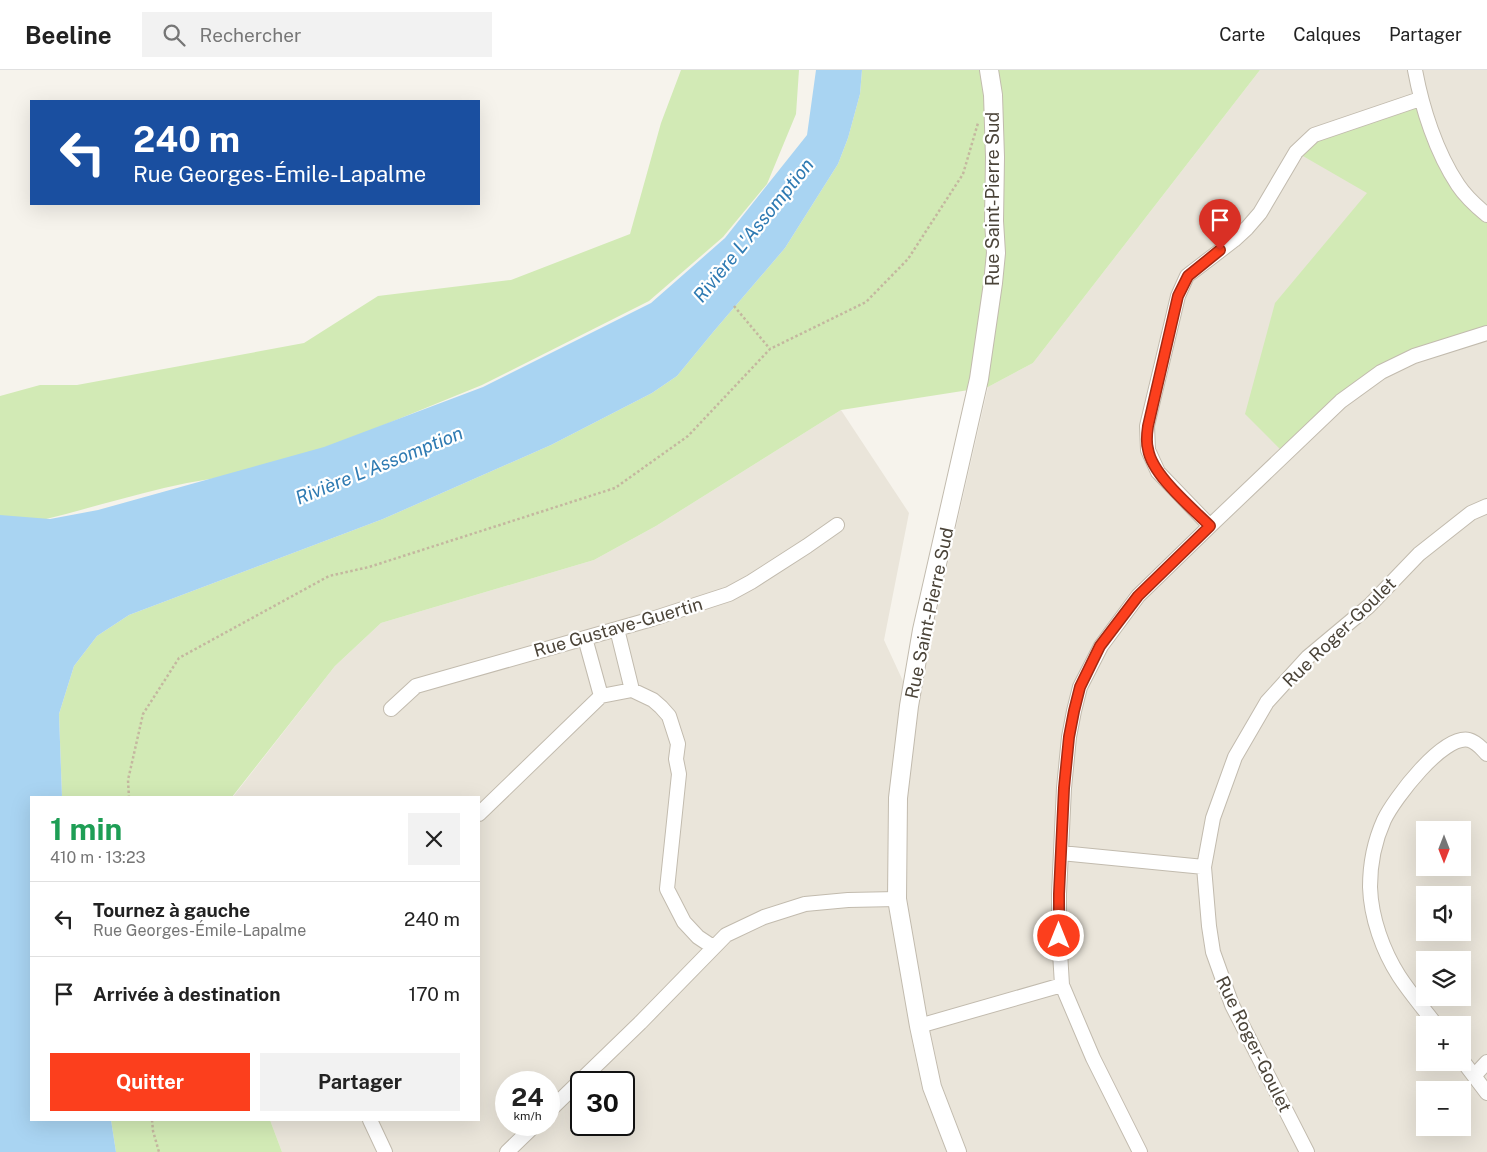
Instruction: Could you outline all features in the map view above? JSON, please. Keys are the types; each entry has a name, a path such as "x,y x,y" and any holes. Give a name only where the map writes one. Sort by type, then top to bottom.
{"street":[{"name":"Rue Saint-Pierre Sud","path":"957,1152 932,1087 918,1026 897,899 898,798 909,706 922,630 979,379 993,283 996,253 994,221 995,157 993,95 989,70"},
{"path":"1415,70 1420,99 1447,165 1469,199 1487,215"},
{"path":"1210,526 1158,472 1148,450 1148,426 1178,296 1182,286 1194,270 1248,228 1260,213 1296,152 1314,135 1420,99"},
{"path":"1140,1152 1093,1058 1062,986 1059,894 1064,788 1069,737 1080,687 1100,646 1138,596 1341,402 1381,372 1414,356 1487,333"},
{"name":"Rue Roger-Goulet","path":"1306,1152 1232,1005 1222,982 1213,952 1204,867 1213,818 1235,757 1267,702 1308,656 1370,606 1419,554 1471,514 1487,506"},
{"name":"Rue Gustave-Guertin","path":"391,709 416,686 617,629 728,594 751,582 837,525"},
{"path":"617,629 632,690"},
{"path":"585,638 601,696"},
{"path":"480,813 601,696 632,690 653,700 669,716 678,744 676,759 679,774 667,889 684,922 698,937 713,947"},
{"path":"1429,1016 1399,976 1384,948 1374,917 1370,887 1373,852 1384,821 1399,795 1438,753 1448,745 1470,740 1487,754"},
{"path":"1061,853 1204,867"},
{"path":"560,1101 726,935 764,917 805,904 848,900 897,899"},
{"path":"918,1026 1062,986"},
{"path":"1474,1076 1487,1062"},
{"path":"1470,1071 1487,1093"},
{"path":"370,1121 385,1152"},
{"path":"507,1152 524,1136"}],"path":[{"path":"129,796 128,780 143,714 179,658 329,576 369,567 615,488 688,436 770,349 866,302 908,259 963,174 981,116"},
{"path":"734,306 770,349"},
{"path":"152,1121 153,1132 159,1152"}],"shaded area":[{"path":"1260,70 1487,70 1487,1152 282,1152 270,1121 480,1121 480,796 234,796 335,666 381,623 594,560 656,526 841,410 909,513 884,640 915,707 988,387 1033,363"}],"green space":[{"path":"681,70 799,70 796,114 767,184 723,237 649,301 482,385 266,473 202,480 177,485 0,529 0,396 40,385 77,385 304,343 378,296 511,280 630,234 661,123"},
{"path":"862,70 1260,70 1033,363 988,387 841,410 656,526 594,560 381,623 335,666 233,796 62,796 59,714 74,666 97,636 129,615 383,519 551,445 652,393 677,376 785,248 838,164 848,138 860,94"},
{"path":"1420,99 1447,165 1487,215 1487,333 1381,372 1285,454 1245,414 1275,303 1367,193 1296,152 1314,135"},
{"path":"111,1121 270,1121 282,1152 116,1152"}],"water":[{"name":"Rivière L'Assomption","path":"816,70 862,70 860,94 848,138 838,164 785,248 677,376 652,393 551,445 383,519 129,615 97,636 74,666 59,714 62,796 30,796 30,1121 111,1121 116,1152 0,1152 0,515 50,519 98,510 324,447 483,387 651,303 725,238 807,135"}],"route":[{"path":"1059,936 1064,788 1069,737 1080,687 1100,646 1138,596 1210,526 1158,472 1148,450 1147,437 1178,296 1188,276 1220,250"}]}
